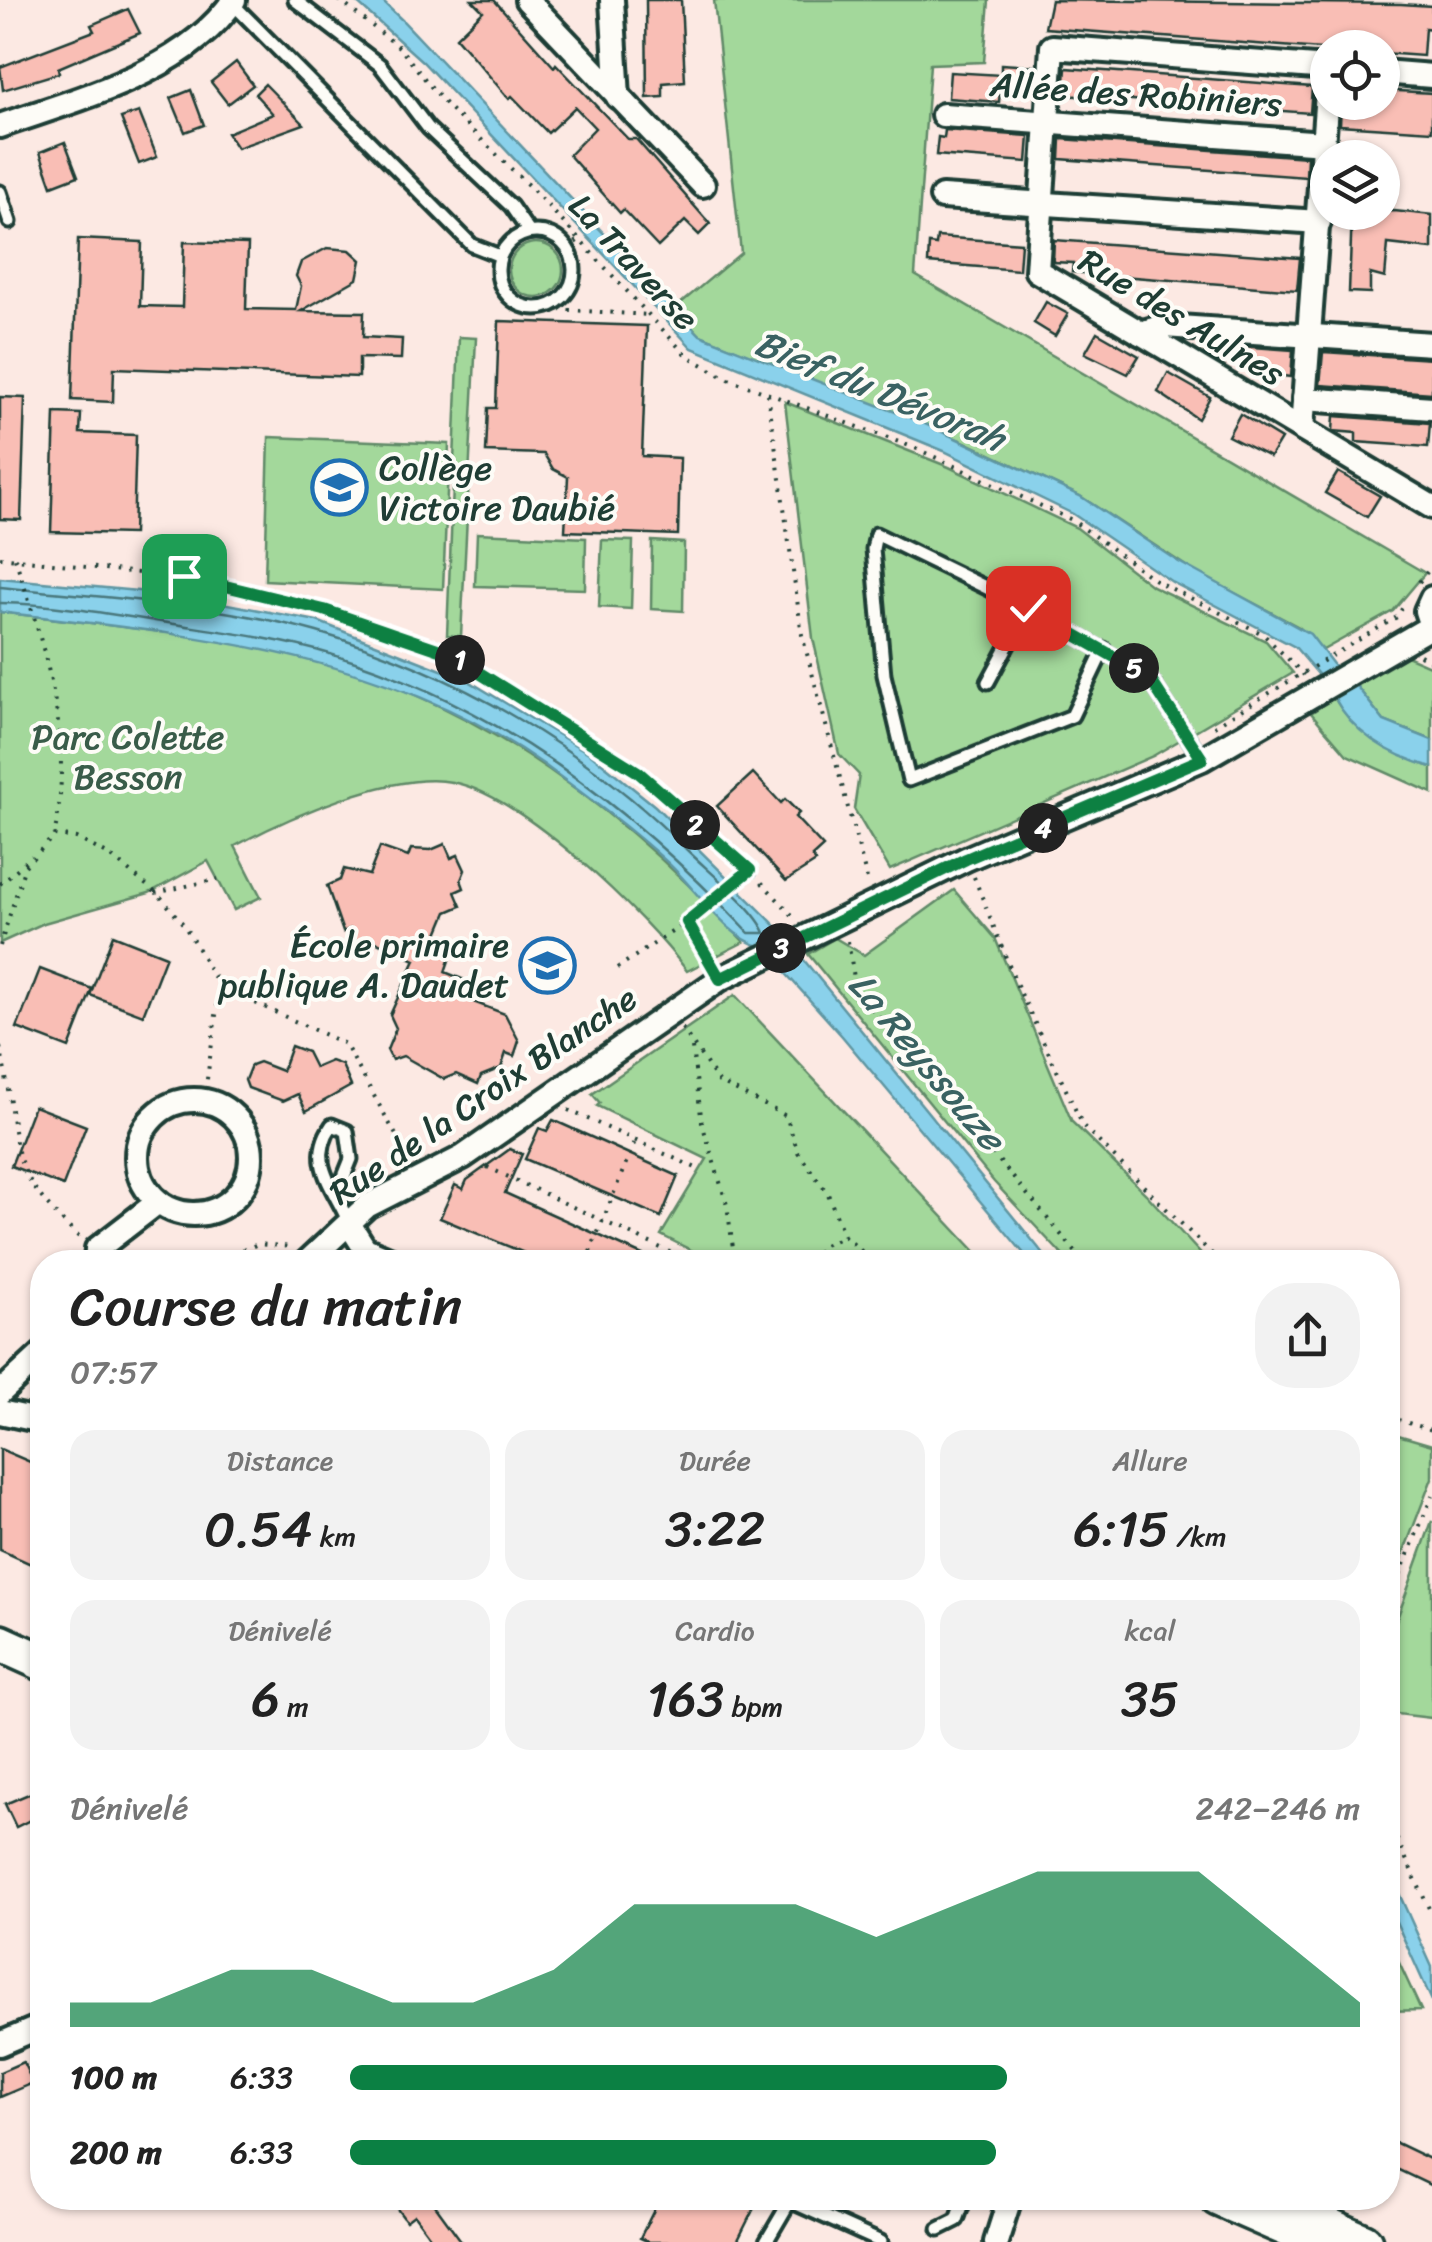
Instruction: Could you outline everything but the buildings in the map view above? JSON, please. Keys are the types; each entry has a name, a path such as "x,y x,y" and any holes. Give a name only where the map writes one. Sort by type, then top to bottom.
{"main road":[{"path":"0,1643 30,1657"},
{"path":"1246,2210 1319,2242"},
{"path":"1292,2210 1364,2242"}],"street":[{"path":"527,0 703,185"},
{"path":"612,0 618,97"},
{"path":"0,126 174,56 214,28 233,2"},
{"name":"Rue des Aulnes","path":"1310,67 1052,47 1037,271 1432,507"},
{"path":"1400,73 1432,76"},
{"name":"Allée des Robiniers","path":"942,115 1310,142"},
{"path":"942,197 1310,221"},
{"path":"1302,430 1317,230"},
{"path":"1140,333 1164,326 1432,344"},
{"path":"1304,399 1432,408"},
{"path":"1431,628 1426,611 1432,598"},
{"name":"Rue de la Croix Blanche","path":"319,1250 368,1206 463,1157 720,979 966,859 1202,759 1431,628"},
{"path":"204,1100 220,1106 244,1130 250,1146 246,1180 224,1206 190,1214 158,1202 138,1170 141,1133 166,1106 204,1100"},
{"path":"103,1250 158,1202"},
{"path":"350,1225 367,1250"},
{"path":"4,1384 30,1363"},
{"path":"0,1412 30,1418"},
{"path":"0,2044 30,2031"},
{"path":"996,2242 1006,2210"}],"lane":[{"path":"295,0 380,65 428,128 511,206 529,232"},
{"path":"233,2 472,245 500,256"},
{"path":"0,192 10,222"},
{"path":"529,232 554,236 568,249 574,265 568,289 550,305 525,306 505,292 500,281 500,256 507,245 529,232"},
{"path":"1104,649 1072,716 908,780 884,675 873,548 876,534 1028,608 1104,649 1148,676 1202,759"},
{"path":"988,682 1028,608"},
{"path":"338,1194 352,1147 346,1132 332,1125 318,1152 322,1172 338,1194 350,1225"},
{"path":"766,2242 785,2210"},
{"path":"808,2210 881,2242"},
{"path":"940,2229 957,2220 961,2210"}],"path":[{"name":"La Traverse","path":"338,0 399,47 446,106 686,355 707,369 916,448 1072,520 1158,582 1263,634 1300,671 1396,617 1432,566"},
{"path":"568,249 579,240"},
{"path":"538,308 649,315"},
{"path":"764,391 772,402 802,635 868,883"},
{"path":"0,557 217,582 421,641 531,702 638,772 750,870 799,922"},
{"path":"0,946 25,866 55,835 60,738 58,698 15,558"},
{"path":"0,884 55,835 76,838 109,855 156,893 184,926 220,987 346,1044 419,1178"},
{"path":"966,859 1016,982 1083,1126 1208,1250"},
{"path":"617,968 704,910 750,870"},
{"path":"156,893 218,879"},
{"path":"839,919 848,934 856,990 1074,1250"},
{"path":"687,922 720,979"},
{"path":"204,1100 220,987"},
{"path":"681,1027 718,1082 786,1116 798,1152 828,1194 844,1236 860,1250"},
{"path":"688,1039 706,1137 730,1219 734,1250"},
{"path":"0,1047 3,1112"},
{"path":"546,1100 696,1168"},
{"path":"591,1250 636,1142"},
{"path":"463,1157 666,1250"},
{"path":"50,1220 88,1250"},
{"path":"819,1250 844,1236"},
{"name":"Rue de la Croix Blanche","path":"243,1250 258,1244 282,1243 295,1250"},
{"path":"1400,1421 1432,1430"},
{"path":"1400,1575 1432,1496"},
{"path":"1400,1846 1432,1915"}],"green space":[{"path":"714,0 989,0 984,62 930,64 915,275 1425,573 1393,611 1323,650 1299,627 1195,572 1080,496 965,442 700,335 675,308 741,253"},
{"path":"536,243 555,251 563,270 555,289 536,297 517,289 509,270 517,251"},
{"path":"459,337 476,338 461,636 447,635"},
{"path":"785,402 949,467 1077,528 1152,586 1266,641 1293,673 1153,756 890,870 854,809 859,775 839,754 813,638"},
{"path":"269,437 449,444 443,589 265,580"},
{"path":"477,533 586,538 585,589 475,586"},
{"path":"602,540 633,541 631,609 599,607"},
{"path":"652,541 684,543 683,611 651,609"},
{"name":"Parc Colette Besson","path":"0,612 271,650 373,678 433,703 492,733 600,807 699,895 744,942 687,971 613,890 546,833 480,792 452,782 428,780 340,799 235,846 261,897 234,910 208,861 149,893 44,923 0,943"},
{"path":"1404,655 1432,667 1432,740 1384,721 1354,683"},
{"path":"1334,697 1352,721 1376,741 1432,767 1432,793 1347,755 1311,713"},
{"path":"954,890 995,938 1072,1122 1197,1250 1058,1250 994,1182 808,954 835,938 864,955"},
{"path":"735,995 974,1250 691,1250 661,1235 707,1159 597,1106 600,1103 592,1094"},
{"path":"1400,1436 1432,1445 1432,1478 1400,1562"},
{"path":"1432,1521 1432,1718 1400,1714 1400,1610"},
{"path":"1400,1965 1421,2010 1400,2011"}],"water":[{"path":"354,0 381,0 402,20 700,335 921,422 1080,496 1177,561 1310,634 1339,672 1323,680 1295,647 1172,582 1073,514 944,451 692,348 423,62"},
{"path":"0,578 180,595 317,621 467,680 592,755 655,806 777,927 1040,1250 1021,1250 762,947 736,933 679,874 607,812 543,764 482,726 351,672 282,654 212,640 0,612"},
{"path":"1354,683 1384,721 1432,740 1432,767 1389,750 1352,722 1334,697"},
{"path":"1400,1896 1432,1967 1432,2001 1400,1930"}],"place":[{"name":"Collège Victoire Daubié","path":"340,488"},
{"name":"École primaire publique A. Daudet","path":"548,965"}],"route":[{"path":"184,576 324,610 421,641 531,702 638,772 750,870 687,922 720,979 966,859 1202,759 1177,715 1148,676 1028,608"}],"water label":[{"name":"Bief du Dévorah","path":"880,390"},
{"name":"La Reyssouze","path":"927,1061"}]}
